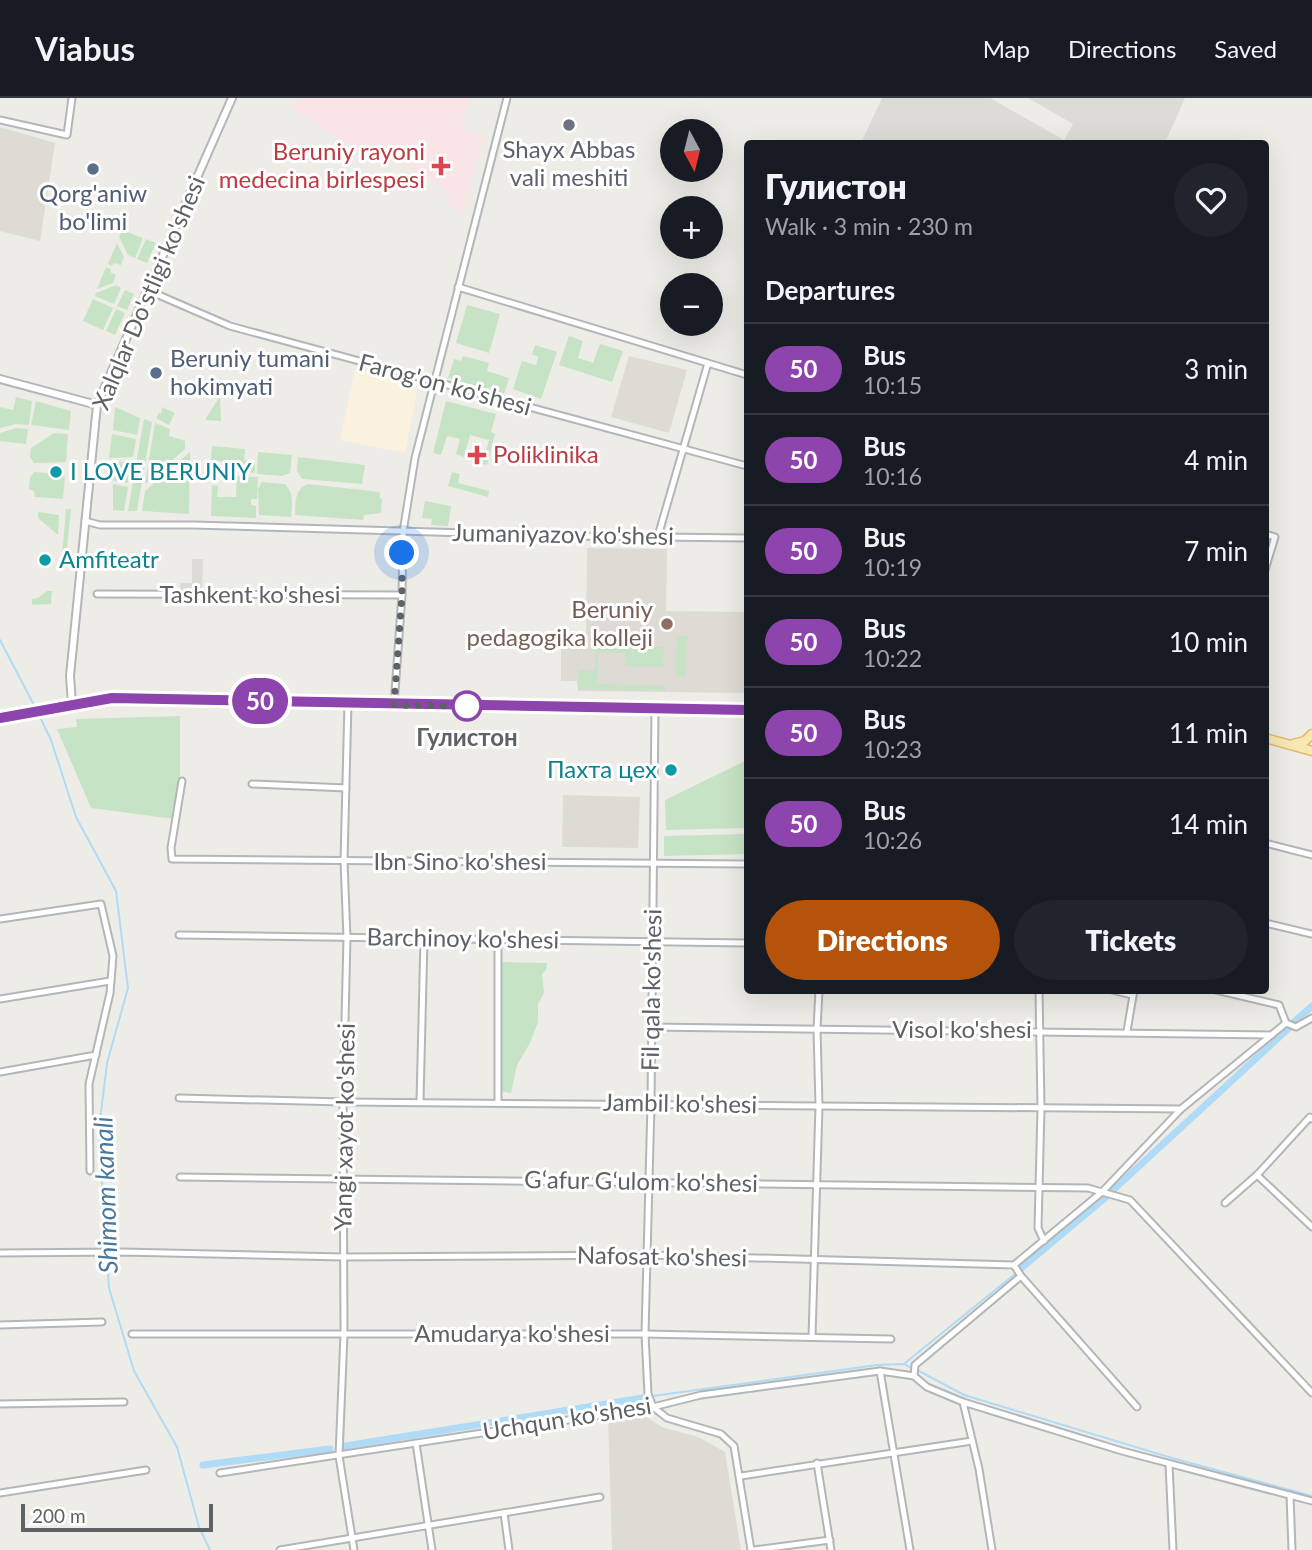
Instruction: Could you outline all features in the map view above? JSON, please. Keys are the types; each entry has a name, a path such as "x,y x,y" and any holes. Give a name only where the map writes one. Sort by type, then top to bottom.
{"main road":[{"path":"0,718 112,698 744,710"},
{"path":"1288,744 1305,741 1312,734"},
{"path":"1269,739 1312,749"}],"street":[{"path":"0,120 68,135 72,98"},
{"name":"Xalqlar Do'stligi ko'shesi","path":"72,704 70,676 97,405 232,98"},
{"path":"394,705 402,595 403,532 415,458 507,98"},
{"path":"458,287 744,374"},
{"name":"Farog'on ko'shesi","path":"147,290 230,326 744,465"},
{"path":"658,536 708,363"},
{"path":"0,379 97,405"},
{"name":"Jumaniyazov ko'shesi","path":"85,521 100,524 403,532 744,538"},
{"path":"1269,535 1275,537 1269,557"},
{"name":"Tashkent ko'shesi","path":"97,594 402,595"},
{"name":"Yangi xayot ko'shesi","path":"348,703 344,860 347,937 343,1102 344,1334 339,1456 354,1550"},
{"name":"Fil qala ko'shesi","path":"653,1407 648,1394 645,1334 651,1103 655,709"},
{"path":"1312,734 1312,749"},
{"name":"Ibn Sino ko'shesi","path":"182,781 171,848 172,859 744,864"},
{"path":"251,784 346,788"},
{"path":"1269,844 1312,855"},
{"path":"0,919 101,904 113,956 110,993 89,1084 90,1171"},
{"path":"1269,923 1312,934"},
{"name":"Barchinoy ko'shesi","path":"179,935 744,943"},
{"path":"420,1101 424,939"},
{"path":"498,940 498,1101"},
{"path":"0,999 110,981"},
{"path":"812,1337 817,1185 818,994"},
{"path":"1039,994 1041,1108 1038,1228 1044,1241"},
{"path":"1126,1031 1133,994"},
{"path":"1233,994 1279,1005 1286,1023 1296,1027 1312,1018"},
{"path":"1137,1407 1014,1265 1102,1192 1181,1109 1286,1023"},
{"name":"Visol ko'shesi","path":"652,1027 1126,1031 1272,1035"},
{"path":"0,1072 96,1055"},
{"name":"Jambil ko'shesi","path":"179,1098 343,1102 498,1101 1181,1109"},
{"path":"1225,1203 1257,1175 1311,1118"},
{"path":"1257,1175 1312,1227"},
{"name":"Gʻafur Gʻulom ko'shesi","path":"180,1177 1088,1188 1130,1200 1312,1393"},
{"name":"Nafosat ko'shesi","path":"0,1254 122,1252 343,1256 648,1255 1014,1265"},
{"path":"1021,1276 915,1364 914,1376 927,1387 963,1402 1169,1464 1312,1501"},
{"path":"0,1325 102,1322"},
{"name":"Amudarya ko'shesi","path":"132,1334 645,1334 891,1339"},
{"path":"880,1371 910,1550"},
{"name":"Uchqun ko'shesi","path":"220,1473 653,1407 701,1395 880,1371 914,1376"},
{"path":"0,1404 124,1402"},
{"path":"963,1402 992,1550"},
{"path":"653,1407 667,1418 721,1434 730,1440 737,1452 752,1550 830,1540"},
{"path":"741,1476 972,1441"},
{"path":"416,1443 432,1550"},
{"path":"817,1463 831,1550"},
{"path":"1169,1464 1173,1550"},
{"path":"0,1493 146,1470"},
{"path":"1290,1495 1292,1550"},
{"path":"280,1550 600,1497"},
{"path":"504,1513 509,1550"}],"shaded area":[{"name":"Beruniy rayoni medecina birlespesi","path":"299,98 469,98 461,129 484,136 462,213 445,202 446,189 367,142 360,151 294,110"},
{"path":"882,98 990,98 1064,140 862,140"},
{"path":"1028,98 1185,98 1166,140 1064,140 1073,124"},
{"path":"0,127 55,143 40,241 0,231"},
{"path":"629,356 687,370 669,433 611,417"},
{"path":"355,370 419,382 405,453 340,440"},
{"name":"Beruniy pedagogika kolleji","path":"587,548 667,549 666,611 744,612 744,693 578,691 577,681 561,681 561,635 586,635"},
{"path":"192,559 203,559 202,591 180,590 180,583 192,583"},
{"path":"563,795 640,797 638,848 562,847"},
{"path":"635,1410 662,1427 698,1437 725,1452 741,1550 612,1550 608,1414"}],"green space":[{"path":"122,230 143,238 135,258 128,255 119,237"},
{"path":"146,239 156,243 147,263 137,259"},
{"path":"117,243 124,257 121,265 114,263 112,266 108,264"},
{"path":"106,267 116,275 113,283 97,289"},
{"path":"116,285 121,288 114,304 95,296 96,293"},
{"path":"125,290 134,294 127,310 117,306"},
{"path":"93,299 113,308 103,330 83,321"},
{"path":"467,305 500,314 489,353 456,343"},
{"path":"116,309 125,313 115,335 106,331"},
{"path":"569,336 583,341 578,358 593,363 600,344 623,351 612,382 559,365"},
{"path":"535,345 557,352 541,399 513,389 522,361 536,365 538,357 532,354"},
{"path":"463,356 489,363 487,371 509,378 504,394 448,378 454,359 461,361"},
{"path":"220,396 221,421 205,420"},
{"path":"16,397 32,401 29,425 16,424 0,428 0,407 13,410"},
{"path":"36,401 71,411 69,430 31,425"},
{"path":"446,401 496,414 491,432 495,434 487,465 483,464 489,440 470,435 464,457 456,454 460,439 447,436 441,455 433,453"},
{"path":"115,407 140,418 137,435 113,430"},
{"path":"162,407 175,413 169,425 156,418 161,414"},
{"path":"144,419 152,422 137,511 128,511"},
{"path":"155,423 170,429 169,436 185,441 185,449 145,484"},
{"path":"16,428 28,429 26,444 0,441 0,433"},
{"path":"54,433 68,434 66,462 34,463 30,457 31,448"},
{"path":"112,434 136,439 133,457 109,458"},
{"path":"212,446 245,449 244,460 255,462 255,473 238,471 238,463 216,461 215,474 210,473"},
{"path":"190,452 189,514 142,511 145,491"},
{"path":"258,452 292,455 290,473 282,476 257,474"},
{"path":"298,457 365,465 362,484 302,479 297,471"},
{"path":"133,460 128,483 106,479 108,464"},
{"path":"34,472 65,477 63,499 35,497 34,491 29,489 30,478"},
{"path":"452,472 460,474 458,483 489,491 488,497 448,486"},
{"path":"237,476 258,477 257,499 251,499 251,505 256,506 256,518 211,516 212,485 218,486 217,497 236,497"},
{"path":"262,482 285,484 291,495 291,517 259,515 258,489"},
{"path":"113,484 128,487 124,511 113,510"},
{"path":"308,484 380,492 381,513 364,515 363,520 295,515 298,493"},
{"path":"425,501 451,506 448,526 431,525 432,519 422,518"},
{"path":"66,509 71,509 66,556 62,557"},
{"path":"38,512 59,515 58,535 38,518"},
{"path":"52,591 51,604 32,605 32,599"},
{"path":"677,636 687,636 686,676 676,676"},
{"path":"596,646 664,647 663,667 625,666 625,653 598,652 597,684 666,686 666,691 578,689 579,670 595,670"},
{"path":"180,716 180,773 174,819 91,808 57,729 77,727 76,719"},
{"path":"744,761 744,828 666,830 665,800"},
{"path":"744,834 744,854 664,856 664,836"},
{"path":"502,962 547,963 542,974 544,993 538,1004 538,1022 517,1065 511,1093 501,1091"}],"waterway":[{"name":"Shimom kanali","path":"0,640 35,707"},
{"name":"Shimom kanali","path":"39,715 51,740 76,817 116,891 128,988 107,1063 99,1129 106,1248"},
{"path":"1293,1023 1312,1006"},
{"path":"1112,1191 1288,1029"},
{"path":"1020,1269 1106,1197"},
{"name":"Shimom kanali","path":"107,1254 109,1288 134,1371 177,1447 199,1527 210,1550"},
{"path":"905,1363 1015,1274"},
{"path":"653,1396 877,1365 904,1364 911,1368"},
{"path":"919,1371 964,1395 1172,1458 1312,1496"},
{"path":"339,1447 643,1398"},
{"path":"203,1465 330,1449"}],"bus line":[{"name":"50","path":"0,718 112,698 744,710"}],"place":[{"name":"Shayx Abbas vali meshiti","path":"569,125"},
{"name":"Beruniy rayoni medecina birlespesi","path":"441,166"},
{"name":"Qorg'aniw bo'limi","path":"93,169"},
{"name":"Beruniy tumani hokimyati","path":"156,373"},
{"name":"Poliklinika","path":"477,455"},
{"name":"I LOVE BERUNIY","path":"56,472"},
{"name":"Amfiteatr","path":"45,560"},
{"name":"Beruniy pedagogika kolleji","path":"667,624"},
{"name":"Гулистон","path":"467,706"},
{"name":"Пахта цех","path":"671,770"}],"route":[{"path":"402,553 402,595 394,705 467,706"}]}
